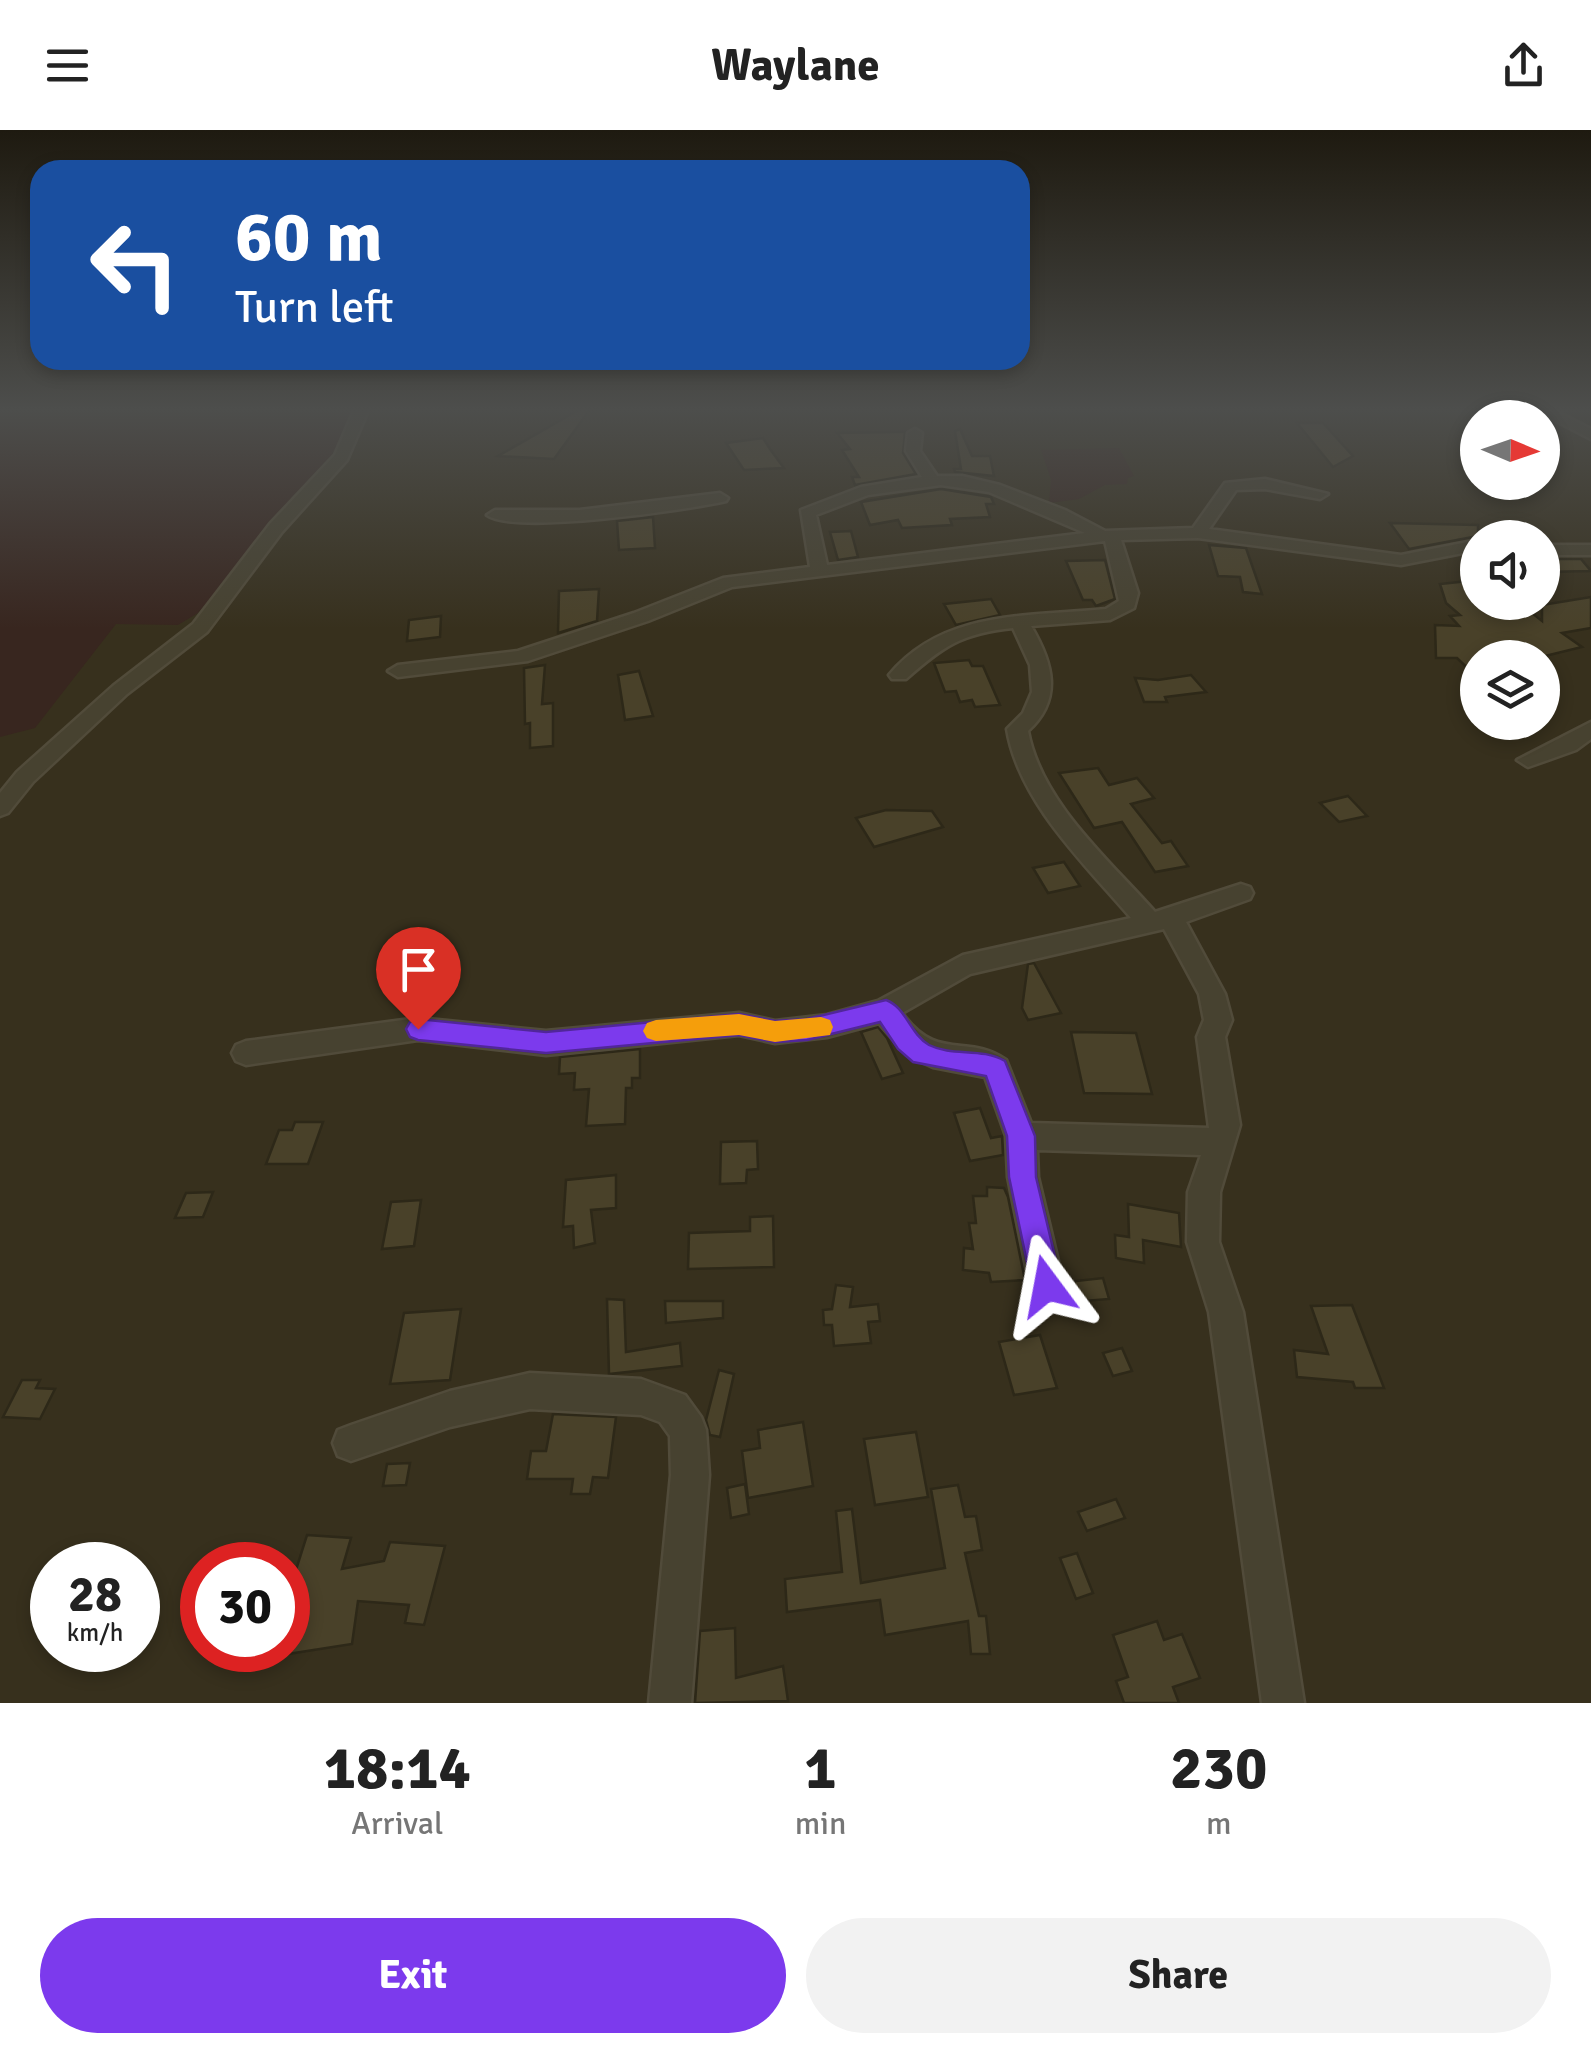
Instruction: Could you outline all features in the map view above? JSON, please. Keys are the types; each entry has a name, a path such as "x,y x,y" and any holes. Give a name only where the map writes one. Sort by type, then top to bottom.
{"street":[{"path":"0,808 25,777 106,703 200,628 276,528 319,481"},
{"path":"819,570 807,513 844,496 933,482 979,483 1107,536 1128,593 1128,604 1110,614 1020,622 941,639 899,675"},
{"path":"1198,534 1231,486 1264,484 1320,494"},
{"path":"494,515 548,519 595,516 720,498"},
{"path":"398,671 520,657 641,617 704,589 819,570 1107,536 1198,534 1266,540 1388,560 1460,550"},
{"path":"1560,550 1591,550"},
{"path":"1020,622 1034,645 1044,679 1043,698 1030,720 1017,729 1023,754 1058,813 1159,920 1212,994 1218,1020 1210,1037 1225,1126 1204,1192 1203,1242 1230,1332 1264,1593 1284,1703"},
{"path":"1528,760 1568,745 1591,729"},
{"path":"246,1053 418,1029 546,1043 739,1024 775,1032 827,1026 886,1010 964,965 1159,920 1241,893"},
{"path":"886,1010 907,1042 922,1054 951,1061 984,1062 996,1069 1021,1136 1022,1177 1047,1286"},
{"path":"1021,1136 1219,1142"},
{"path":"352,1444 450,1409 530,1390 641,1396 672,1408 688,1430 690,1475 670,1703"}],"shaded area":[{"path":"0,481 313,481 198,613 178,625 116,624 35,728 0,737"},
{"path":"1051,481 1127,481 1105,485 1079,499 1049,503"}],"building":[{"path":"941,489 991,497 994,504 986,504 990,517 950,519 952,525 902,528 898,520 870,525 861,502"},
{"path":"653,517 655,548 619,550 617,521"},
{"path":"1390,523 1460,525 1460,539 1409,549"},
{"path":"851,531 858,557 838,560 830,532"},
{"path":"1209,545 1246,548 1262,594 1243,592 1240,577 1218,576"},
{"path":"1560,559 1581,559 1591,571 1560,572"},
{"path":"1105,560 1115,599 1096,606 1092,600 1083,600 1066,561"},
{"path":"1460,582 1460,615 1446,603 1440,584"},
{"path":"599,589 597,621 558,633 559,591"},
{"path":"1591,597 1591,628 1562,633 1582,647 1560,652 1560,640 1460,640 1460,661 1436,658 1435,625 1459,626 1450,616 1460,615 1460,620 1560,620 1560,602"},
{"path":"991,599 1000,615 956,625 944,604"},
{"path":"441,616 440,637 407,641 409,620"},
{"path":"969,660 972,666 983,666 1000,705 975,707 972,700 960,702 956,691 945,692 934,663"},
{"path":"545,665 542,704 553,703 553,746 530,748 530,723 525,724 524,668"},
{"path":"639,671 653,716 625,720 618,675"},
{"path":"1191,675 1206,692 1165,697 1167,702 1144,702 1135,678 1158,680"},
{"path":"1098,768 1109,785 1137,778 1154,798 1131,804 1162,843 1171,841 1188,866 1155,872 1122,822 1094,828 1059,773"},
{"path":"1348,796 1367,816 1339,822 1320,803"},
{"path":"886,810 932,811 943,827 874,847 856,818"},
{"path":"1064,862 1080,886 1048,893 1033,868"},
{"path":"1034,963 1061,1013 1028,1020 1022,1008 1028,964"},
{"path":"878,1027 903,1073 882,1079 861,1032"},
{"path":"1071,1032 1136,1033 1152,1094 1084,1093"},
{"path":"640,1049 640,1078 632,1078 632,1088 626,1088 625,1124 586,1126 589,1089 574,1090 575,1073 559,1074 560,1057"},
{"path":"980,1108 991,1138 1002,1136 1003,1155 970,1161 954,1113"},
{"path":"295,1122 323,1122 308,1164 266,1164 279,1130 292,1130"},
{"path":"757,1141 758,1169 747,1170 746,1183 720,1184 721,1142"},
{"path":"616,1175 616,1208 591,1210 595,1243 574,1248 573,1226 563,1227 566,1180"},
{"path":"987,1187 1004,1188 1008,1197 1025,1280 991,1282 989,1273 963,1270 964,1248 973,1249 969,1223 976,1223 973,1196 987,1196"},
{"path":"213,1192 203,1217 175,1218 186,1193"},
{"path":"421,1200 414,1246 382,1249 391,1202"},
{"path":"1128,1204 1179,1213 1181,1247 1143,1240 1144,1263 1116,1258 1115,1235 1129,1237"},
{"path":"773,1216 774,1267 688,1269 689,1233 750,1231 750,1217"},
{"path":"1103,1278 1109,1299 1072,1302 1067,1282"},
{"path":"836,1285 853,1287 850,1307 878,1304 880,1321 868,1322 871,1343 834,1346 832,1325 824,1325 823,1310 832,1309"},
{"path":"607,1299 624,1300 626,1352 680,1343 682,1366 609,1374"},
{"path":"665,1301 723,1301 723,1318 666,1323"},
{"path":"1352,1305 1384,1388 1355,1388 1353,1382 1297,1377 1294,1350 1328,1354 1311,1306"},
{"path":"461,1309 450,1380 390,1384 404,1313"},
{"path":"1040,1335 1057,1388 1014,1395 999,1342"},
{"path":"1122,1348 1132,1371 1113,1376 1103,1353"},
{"path":"719,1370 734,1374 720,1437 710,1435 706,1420"},
{"path":"22,1380 40,1380 36,1388 55,1389 40,1419 3,1417"},
{"path":"553,1414 616,1417 608,1478 593,1477 590,1494 571,1494 573,1479 527,1479 531,1451 546,1451"},
{"path":"803,1422 813,1486 748,1498 742,1451 760,1448 758,1430"},
{"path":"916,1432 928,1497 875,1505 864,1439"},
{"path":"410,1463 406,1485 383,1486 387,1464"},
{"path":"745,1484 749,1514 731,1518 727,1488"},
{"path":"958,1485 965,1517 976,1516 982,1550 965,1553 979,1616 986,1616 990,1654 971,1654 968,1621 885,1635 880,1600 787,1612 785,1579 842,1572 836,1511 852,1509 861,1583 945,1568 931,1489"},
{"path":"1116,1499 1125,1518 1087,1531 1078,1512"},
{"path":"307,1535 351,1538 342,1569 384,1561 390,1542 445,1546 424,1625 405,1623 409,1605 358,1601 352,1644 310,1651 310,1542 305,1542"},
{"path":"1077,1553 1093,1593 1076,1599 1060,1558"},
{"path":"1157,1621 1164,1640 1182,1634 1200,1678 1173,1687 1179,1703 1124,1703 1116,1681 1128,1677 1113,1635"},
{"path":"735,1628 736,1678 783,1666 788,1701 695,1703 700,1631"}],"slow traffic":[{"path":"656,1031 739,1024 775,1032 821,1027"}],"route":[{"path":"418,1029 546,1043 739,1024 775,1032 807,1029 886,1010 907,1042 922,1054 951,1061 984,1062 996,1069 1021,1136 1022,1177 1047,1286"}]}
